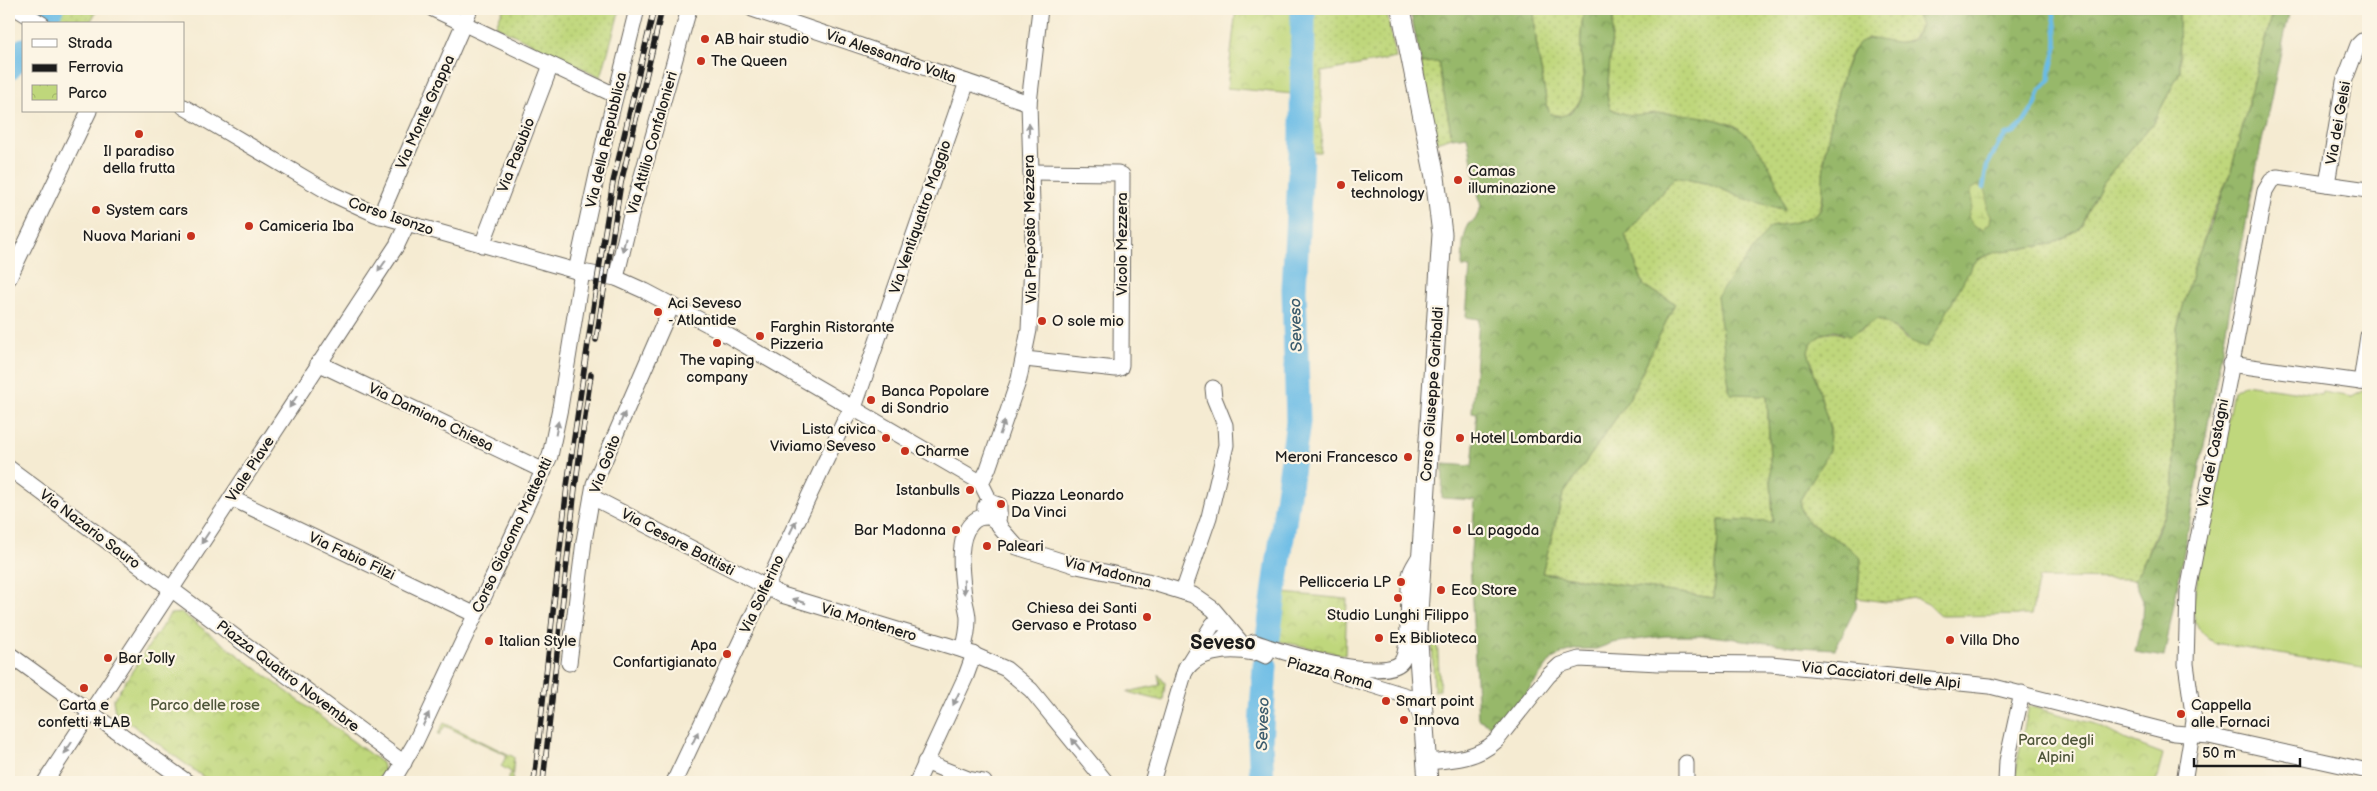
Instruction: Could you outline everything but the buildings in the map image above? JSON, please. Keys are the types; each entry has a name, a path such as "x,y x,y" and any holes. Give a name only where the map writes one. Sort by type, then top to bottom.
{"main road":[{"name":"Corso Giuseppe Garibaldi","path":"1401,9 1435,177 1442,234 1417,629 1422,721 1428,782"}],"street":[{"path":"17,9 36,20"},
{"path":"433,9 615,95"},
{"name":"Via Monte Grappa","path":"380,216 470,9"},
{"name":"Via della Repubblica","path":"579,271 615,95 637,9"},
{"name":"Via Attilio Confalonieri","path":"616,278 632,211 689,9"},
{"name":"Via Alessandro Volta","path":"752,9 1029,103"},
{"name":"Via Preposto Mezzera","path":"989,499 1025,359 1031,318 1029,103 1040,9"},
{"name":"Via dei Gelsi","path":"2327,184 2344,82 2358,45 2362,41 2368,41"},
{"name":"Via Pasubio","path":"482,245 551,66"},
{"name":"Via Ventiquattro Maggio","path":"852,408 967,82"},
{"name":"Corso Isonzo","path":"185,108 332,194 380,216 579,271 616,278 672,305 852,408 989,499"},
{"path":"9,278 89,112"},
{"name":"Vicolo Mezzera","path":"1025,359 1116,369 1121,366 1122,175 1118,173 1031,172"},
{"name":"Via dei Castagni","path":"2184,782 2193,735 2193,704 2186,664 2188,591 2230,364 2265,191 2271,181 2277,177 2327,184"},
{"path":"2327,184 2368,190"},
{"name":"Viale Piave","path":"45,782 397,245 406,224"},
{"name":"Corso Giacomo Matteotti","path":"392,782 404,763 544,471 554,440 579,271"},
{"name":"Via Goito","path":"569,662 584,540 594,484 672,305"},
{"path":"2230,364 2365,382 2368,336"},
{"name":"Via Damiano Chiesa","path":"318,363 544,471"},
{"path":"1183,592 1209,517 1226,445 1225,425 1214,398 1213,388"},
{"name":"Via Solferino","path":"674,782 765,587 852,408"},
{"name":"Via Nazario Sauro","path":"9,468 171,590"},
{"name":"Via Cesare Battisti","path":"592,497 765,587"},
{"name":"Via Fabio Filzi","path":"231,498 474,614"},
{"path":"917,782 966,676 968,618 964,591 964,538 974,521 982,516 989,499"},
{"name":"Via Madonna","path":"989,499 1005,536 1015,546 1077,566 1183,592 1200,599"},
{"name":"Piazza Roma","path":"1394,668 1401,663 1404,656 1411,573 1422,547"},
{"name":"Via Montenero","path":"765,587 800,601 968,652 993,662 1016,676 1051,713 1106,782"},
{"name":"Piazza Quattro Novembre","path":"171,590 404,763"},
{"path":"1200,599 1244,646 1266,651"},
{"path":"1198,655 1208,611 1200,599"},
{"path":"1152,782 1183,676 1189,665 1198,655 1212,624 1218,621 1230,629"},
{"path":"1198,655 1226,651 1266,651"},
{"name":"Piazza Roma","path":"1266,651 1356,669 1394,668 1403,665 1411,666 1418,672 1417,686 1410,692 1394,690"},
{"name":"Piazza Roma","path":"1266,651 1394,690 1409,697 1416,703 1422,721"},
{"path":"9,654 187,782"},
{"name":"Via Cacciatori delle Alpi","path":"1426,762 1465,758 1489,748 1498,740 1548,676 1560,665 1579,659 1659,663 1792,665 1990,686 2156,729 2209,736 2368,772"},
{"path":"2006,782 2007,761 2022,693"},
{"path":"925,762 968,779 984,782"},
{"path":"1686,763 1686,782"}],"green space":[{"path":"59,9 98,9 90,22 66,22 55,16"},
{"path":"503,9 620,9 601,77 496,26"},
{"path":"1236,9 1295,9 1294,94 1227,88"},
{"path":"1312,9 1386,9 1396,58 1322,72 1321,119 1319,120 1322,136 1320,152 1311,152"},
{"path":"1410,9 1534,9 1536,41 1547,105 1550,114 1560,116 1576,108 1582,94 1581,41 1584,9 1614,9 1607,96 1610,108 1617,112 1631,115 1683,114 1710,118 1734,126 1752,141 1774,175 1785,210 1742,198 1710,184 1675,177 1625,235 1644,286 1675,303 1629,399 1563,495 1542,573 1714,598 1719,520 1773,522 1767,395 1730,394 1717,296 1770,227 1808,218 1820,210 1823,201 1824,163 1837,94 1847,63 1860,42 1868,39 1897,43 1906,42 1914,37 1921,26 1918,18 1918,9 2179,9 2180,72 2153,123 2101,184 2078,230 2052,244 1996,252 1978,259 1972,265 1931,342 1925,348 1918,346 1884,321 1877,319 1850,336 1835,331 1827,332 1818,337 1810,347 1808,351 1830,429 1829,451 1800,500 1802,511 1808,522 1846,545 1861,559 1856,607 1835,649 1800,647 1711,636 1665,636 1612,643 1596,649 1577,649 1552,659 1499,730 1478,719 1470,564 1475,500 1442,498 1443,464 1472,466 1477,413 1472,412 1479,319 1466,317 1470,268 1462,267 1463,242 1468,224 1475,220 1481,207 1467,136 1452,138 1438,62 1421,63"},
{"path":"1534,9 1584,9 1581,41 1582,96 1573,110 1564,116 1550,114 1547,105 1536,41"},
{"path":"1614,9 1918,9 1918,18 1921,25 1912,39 1906,42 1899,44 1868,38 1853,50 1840,86 1832,121 1824,161 1820,209 1808,218 1770,227 1767,395 1773,523 1719,520 1714,598 1542,573 1563,495 1629,399 1675,303 1644,286 1625,235 1675,177 1710,184 1742,198 1760,150 1736,126 1720,121 1666,113 1629,116 1610,108 1607,96"},
{"path":"2179,9 2273,9 2231,171 2208,225 2177,328 2174,368 2174,490 2141,568 2134,579 2039,578 2031,615 1941,616 1928,604 1913,597 1885,602 1857,598 1861,559 1846,545 1808,522 1802,511 1800,500 1829,450 1830,429 1808,351 1810,346 1822,335 1838,333 1843,335 1861,330 1877,319 1886,322 1908,341 1979,259 1996,252 2052,244 2078,230 2101,184 2153,123 2180,72"},
{"path":"2273,9 2290,9 2257,165 2164,657 2135,652 2142,618 2143,600 2134,579 2157,533 2174,490 2174,368 2177,328 2196,260 2231,171"},
{"path":"1438,61 1452,137 1436,142 1421,63"},
{"path":"1978,186 1986,193 1987,210 1991,215 1990,223 1983,229 1975,226 1968,217 1972,205 1971,189"},
{"path":"2244,384 2321,395 2322,392 2352,397 2363,391 2368,392 2368,669 2215,643 2202,632 2195,620 2192,608 2233,391"},
{"path":"1283,593 1347,599 1345,655 1278,641"},
{"name":"Parco delle rose","path":"182,613 382,763 384,771 376,782 210,782 115,712 113,700 170,614"},
{"path":"1437,637 1440,690 1434,691 1432,638"},
{"path":"1158,674 1165,683 1163,701 1127,692 1160,685"},
{"name":"Parco degli Alpini","path":"2029,706 2095,724 2124,739 2163,754 2156,782 2015,782 2018,757"},
{"path":"444,723 514,757 512,782 507,782 511,772 501,766 507,755 445,726 439,735"}],"waterway":[{"name":"Seveso","path":"1268,638 1298,422 1294,289 1302,138 1303,9"},
{"path":"1983,188 1987,166 1999,143 2006,135 2014,132 2022,125 2036,104 2040,90 2050,80 2050,71 2057,43 2053,9"},
{"path":"9,68 22,52"},
{"name":"Seveso","path":"1262,782 1260,742 1265,666"}],"railway":[{"path":"534,782 567,486 598,275 613,182 654,9"},
{"path":"596,340 621,183 662,9"},
{"path":"543,782 575,488 591,374"}],"place":[{"name":"AB hair studio","path":"705,39"},
{"name":"The Queen","path":"701,61"},
{"name":"Il paradiso della frutta","path":"139,134"},
{"name":"Camas illuminazione","path":"1458,180"},
{"name":"Telicom technology","path":"1341,185"},
{"name":"System cars","path":"96,210"},
{"name":"Camiceria Iba","path":"249,226"},
{"name":"Nuova Mariani","path":"191,236"},
{"name":"Aci Seveso - Atlantide","path":"658,312"},
{"name":"O sole mio","path":"1042,321"},
{"name":"Farghin Ristorante Pizzeria","path":"760,336"},
{"name":"The vaping company","path":"717,343"},
{"name":"Banca Popolare di Sondrio","path":"871,400"},
{"name":"Lista civica Viviamo Seveso","path":"886,438"},
{"name":"Hotel Lombardia","path":"1460,438"},
{"name":"Charme","path":"905,451"},
{"name":"Meroni Francesco","path":"1408,457"},
{"name":"Istanbulls","path":"970,490"},
{"name":"Piazza Leonardo Da Vinci","path":"1001,504"},
{"name":"Bar Madonna","path":"956,530"},
{"name":"La pagoda","path":"1457,530"},
{"name":"Paleari","path":"987,546"},
{"name":"Pellicceria LP","path":"1401,582"},
{"name":"Eco Store","path":"1441,590"},
{"name":"Studio Lunghi Filippo","path":"1398,598"},
{"name":"Chiesa dei Santi Gervaso e Protaso","path":"1147,617"},
{"name":"Ex Biblioteca","path":"1379,638"},
{"name":"Villa Dho","path":"1950,640"},
{"name":"Italian Style","path":"489,641"},
{"name":"Apa Confartigianato","path":"727,654"},
{"name":"Bar Jolly","path":"108,658"},
{"name":"Carta e confetti #LAB","path":"84,688"},
{"name":"Smart point","path":"1386,701"},
{"name":"Cappella alle Fornaci","path":"2181,714"},
{"name":"Innova","path":"1404,720"}],"district":[{"name":"Seveso","path":"1223,642"}]}
